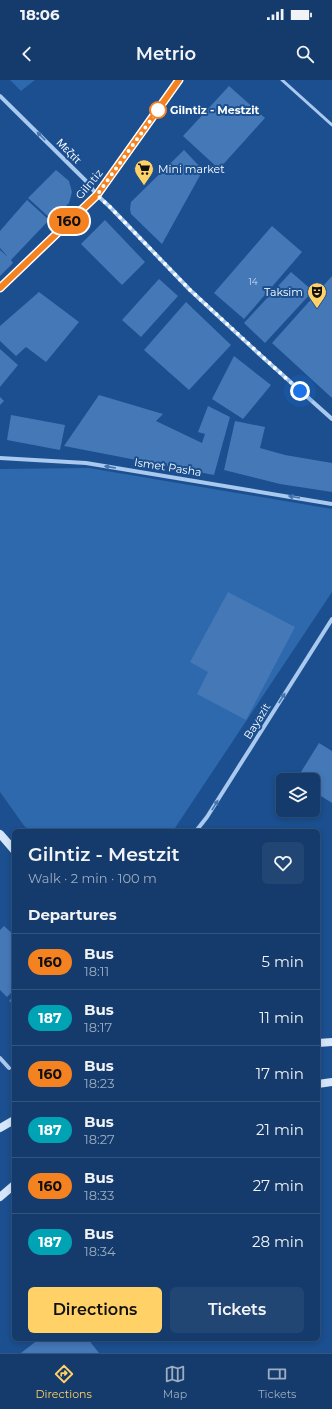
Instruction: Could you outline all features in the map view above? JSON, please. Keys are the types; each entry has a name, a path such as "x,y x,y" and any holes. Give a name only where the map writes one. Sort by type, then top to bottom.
{"street":[{"name":"Gilntiz","path":"0,288 97,195 179,80"},
{"name":"Μεζτίτ","path":"0,96 86,181 97,195 190,290 332,419"},
{"name":"Ismet Pasha","path":"0,458 86,463 332,504"},
{"name":"Bayazit","path":"198,829 207,817 332,619"},
{"path":"0,834 12,848"},
{"path":"320,1043 332,1042"},
{"path":"0,1058 9,1068"},
{"path":"320,1084 332,1082"},
{"path":"0,1128 12,1121"},
{"path":"0,1196 12,1187"}],"lane":[{"path":"282,80 332,126"}],"shaded area":[{"path":"10,80 35,80 21,91"},
{"path":"89,468 332,509 332,592 174,829 30,829 25,827 0,792 0,469"}],"building":[{"path":"229,86 265,118 219,169 183,136"},
{"path":"184,150 203,170 162,244 131,214 131,202"},
{"path":"56,170 69,181 72,192 69,203 52,220 28,198"},
{"path":"27,200 49,220 11,260 13,263 0,276 0,250 8,257 0,248 0,231"},
{"path":"105,220 145,262 122,285 81,244"},
{"path":"272,226 302,252 244,319 214,293"},
{"path":"291,272 313,291 265,343 244,323"},
{"name":"Taksim","path":"332,276 332,398 272,343"},
{"path":"159,279 178,296 141,337 122,320"},
{"path":"39,292 79,322 46,362 26,347 16,356 0,341 0,326"},
{"path":"186,302 231,345 189,390 144,350"},
{"path":"0,349 18,365 0,387"},
{"path":"234,356 271,385 243,419 212,399"},
{"path":"99,395 163,414 156,421 202,443 205,434 198,432 208,406 230,417 214,475 64,446"},
{"path":"0,397 4,401 0,405"},
{"path":"11,415 65,425 60,450 7,440"},
{"path":"235,421 265,427 260,448 285,455 332,463 332,492 280,484 224,470"},
{"path":"228,592 295,627 246,720 197,694 208,672 190,662"},
{"path":"319,743 332,751 332,803 320,795 320,773 300,773"},
{"path":"4,926 12,933 12,992 7,997 0,990 0,930"},
{"path":"36,1341 90,1341 99,1353 21,1353"}],"bus line":[{"name":"160","path":"0,288 97,195 179,80"}],"place":[{"name":"Gilntiz - Mestzit","path":"158,110"},
{"name":"Mini market","path":"144,186"},
{"name":"Taksim","path":"317,309"}],"route":[{"path":"158,110 97,195 190,290 300,391"}]}
